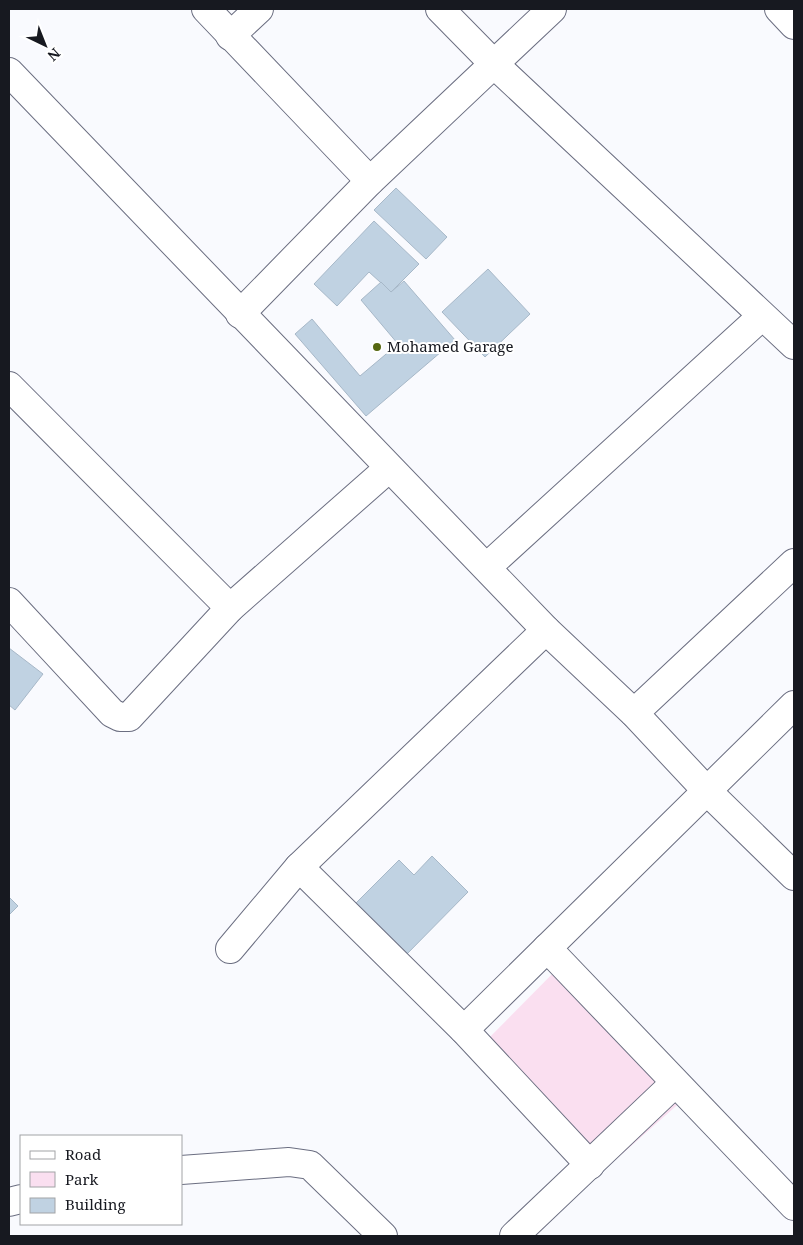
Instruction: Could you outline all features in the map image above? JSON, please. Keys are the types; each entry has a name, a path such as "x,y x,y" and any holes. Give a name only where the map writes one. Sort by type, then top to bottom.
{"street":[{"path":"206,9 370,181"},
{"path":"230,36 258,9"},
{"path":"440,9 494,64 794,346"},
{"path":"240,314 370,181 552,9"},
{"path":"779,9 794,25"},
{"path":"9,72 546,630 634,713 707,791 794,876"},
{"path":"487,567 762,316"},
{"path":"9,386 230,608"},
{"path":"9,602 112,713 120,717 129,717 230,608 389,468"},
{"path":"634,713 794,563"},
{"path":"230,949 300,867 546,630"},
{"path":"464,1030 794,705"},
{"path":"300,867 464,1030 590,1165"},
{"path":"547,948 794,1206"},
{"path":"514,1236 675,1082"},
{"path":"182,1170 288,1162 310,1165 383,1236"}],"green space":[{"path":"568,958 693,1091 604,1170 482,1045"}],"building":[{"path":"396,188 447,237 426,259 374,210"},
{"path":"374,221 419,264 391,292 369,272 337,306 314,284"},
{"path":"488,269 530,314 485,357 442,312"},
{"path":"404,281 455,340 366,416 295,334 312,319 360,376 398,344 361,300 381,282 391,292"},
{"path":"9,648 43,674 15,710 9,705"},
{"path":"432,856 468,892 403,958 352,907 399,860 414,875"},
{"path":"9,897 18,906 9,915"}],"place":[{"name":"Mohamed Garage","path":"377,347"}]}
